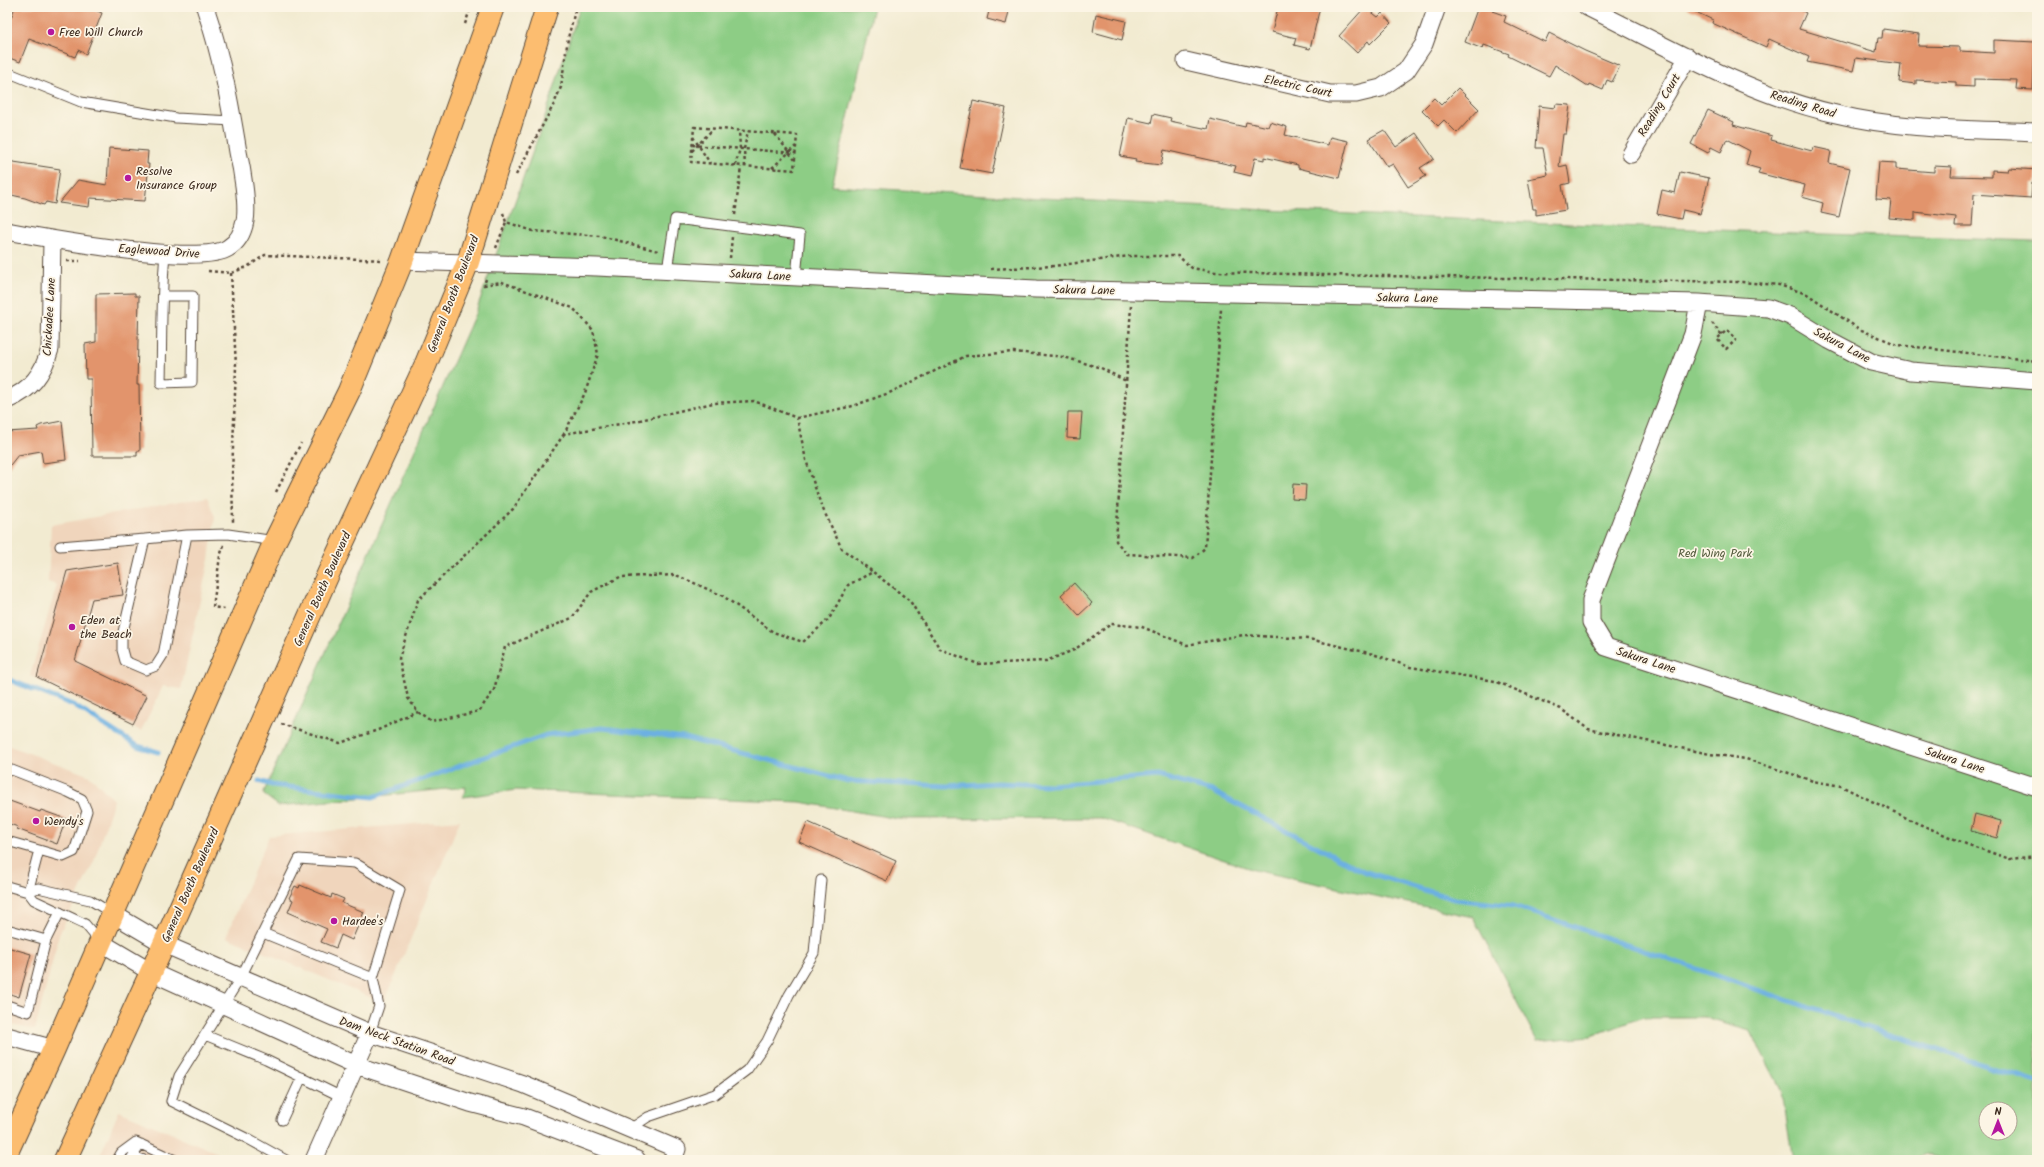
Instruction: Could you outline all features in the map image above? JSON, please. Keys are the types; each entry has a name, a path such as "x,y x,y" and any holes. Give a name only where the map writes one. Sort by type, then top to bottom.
{"highway":[{"path":"7,1152 54,1049 275,541 349,391 392,264 493,7"},
{"name":"General Booth Boulevard","path":"65,1160 164,944 329,572 413,394 468,262 547,7"}],"street":[{"name":"Eaglewood Drive","path":"7,231 52,240 165,254 212,254 228,249 239,239 246,220 243,177 227,88 205,7"},
{"name":"Electric Court","path":"1186,61 1330,94 1356,94 1381,88 1406,71 1424,44 1437,7"},
{"name":"Reading Road","path":"1587,7 1733,80 1787,100 1835,114 1868,121 1923,127 2037,132"},
{"name":"Reading Court","path":"1631,154 1688,57"},
{"name":"Chickadee Lane","path":"7,400 30,387 40,375 46,364 50,349 52,240"},
{"name":"Sakura Lane","path":"392,264 491,262 1036,289 1699,303 1768,308 1790,316 1829,340 1871,362 1911,371 2037,381"},
{"name":"Sakura Lane","path":"1699,303 1693,334 1592,600 1591,622 1606,647 2037,787"},
{"name":"Dam Neck Station Road","path":"113,914 164,944 370,1033 523,1084 677,1149 673,1160"},
{"path":"100,942 151,972 356,1065 470,1103 524,1117 637,1160"},
{"path":"314,1160 370,1033"},
{"path":"7,1036 54,1049"}],"lane":[{"path":"7,72 82,102 176,118 233,121"},
{"path":"667,270 675,219 800,235 796,277"},
{"path":"163,296 193,296 192,382 161,383 163,296 165,254"},
{"path":"60,546 187,535 228,534 275,541"},
{"path":"145,539 122,636 122,650 125,661 146,670 156,666 162,655 187,535"},
{"path":"7,771 12,770 68,792 82,799 87,811 74,852 63,857 7,841"},
{"path":"28,892 39,850"},
{"path":"286,1160 248,1139 171,1101 180,1076 241,978 299,859 356,863 400,890 373,978 379,1006 370,1033"},
{"path":"630,1129 648,1117 715,1094 747,1070 768,1041 789,995 814,954 822,880"},
{"path":"7,886 28,892 34,900 85,924 100,942"},
{"path":"28,892 38,888 90,900 113,914"},
{"path":"7,1006 28,1012 46,940 60,912"},
{"path":"7,930 46,940"},
{"path":"263,934 373,978"},
{"path":"205,1034 302,1077 342,1097"},
{"path":"282,1120 302,1077"},
{"path":"138,1143 132,1158 144,1160"},
{"path":"117,1160 120,1153 138,1143"},
{"path":"138,1143 175,1160"}],"path":[{"path":"464,30 470,7"},
{"path":"514,180 554,104 561,87 568,38 576,7"},
{"path":"694,127 714,128 797,135 794,170 690,162 694,127"},
{"path":"692,152 714,128"},
{"path":"735,166 740,149 739,130"},
{"path":"745,167 744,149 748,131"},
{"path":"775,133 795,160"},
{"path":"693,137 710,164"},
{"path":"692,145 796,153"},
{"path":"771,169 796,146"},
{"path":"503,212 506,222"},
{"path":"226,609 213,607 220,556 233,521 232,475 236,366 231,273 247,267 265,256 385,260 392,264"},
{"path":"491,262 484,285 502,282 574,308 592,330 598,354 585,393 564,434 513,509 418,600 399,658 408,698 418,712 432,722 479,712 494,690 505,647 572,618 591,592 620,577 676,575 723,596 773,632 803,642 829,619 848,585 872,572"},
{"path":"1132,291 1116,541 1127,554 1193,558 1205,548 1222,294"},
{"path":"1727,330 1736,340 1726,349 1717,339 1727,330"},
{"path":"564,434 636,421 713,403 754,401 797,418 853,406 882,396 966,356 1014,352 1064,357 1102,368 1126,381"},
{"path":"797,418 806,460 821,505 842,549 910,601 940,649 978,664 1046,661 1074,650 1111,624 1142,627 1187,645 1243,635 1309,639 1373,654 1410,667 1495,681 1561,708 1588,729 1710,754 1746,759 1812,781 1841,786 1917,823 1966,844 2010,859 2037,856"},
{"path":"275,494 292,457 304,438"},
{"path":"264,718 340,743 378,730 418,712"}],"shaded area":[{"path":"207,497 215,517 209,559 181,689 163,686 141,731 30,676 57,585 48,582 51,525"},
{"path":"7,745 90,776 114,800 94,861 59,935 35,1030 7,1024"},
{"path":"460,820 384,1003 226,937 269,836"},
{"path":"119,1111 234,1160 98,1160"}],"green space":[{"name":"Red Wing Park","path":"580,7 874,7 832,186 1434,218 1736,231 2037,241 2037,1160 1941,1160 1927,1153 1910,1160 1793,1160 1782,1091 1750,1030 1705,1017 1643,1017 1591,1036 1537,1041 1473,917 1254,870 1101,818 899,819 800,802 516,790 463,797 466,787 279,806 263,794 475,314 544,120"}],"building":[{"name":"Free Will Church","path":"15,7 96,7 95,10 102,13 86,54 78,50 75,57 29,39 20,62 7,57 7,28"},
{"path":"990,7 1010,7 1006,24 987,19"},
{"path":"1278,7 1320,7 1310,49 1294,45 1296,38 1272,32"},
{"path":"1365,7 1378,17 1382,13 1391,23 1370,44 1368,41 1357,53 1339,36"},
{"path":"1478,7 1493,7 1492,11 1506,16 1504,22 1545,42 1549,33 1620,66 1612,82 1607,80 1603,90 1589,84 1588,86 1555,65 1549,76 1508,56 1509,54 1484,45 1483,49 1465,42"},
{"path":"1685,7 1796,7 1806,13 1799,29 1876,52 1878,38 1882,38 1883,29 1919,34 1918,46 1960,47 1960,51 1994,53 1994,40 2035,42 2033,90 2016,89 2017,80 1974,79 1974,87 1956,86 1956,82 1916,80 1916,84 1899,82 1901,64 1856,58 1853,71 1807,62 1809,57 1769,39 1766,47 1712,23 1713,20"},
{"path":"1096,14 1126,21 1122,40 1093,32"},
{"path":"1458,88 1479,109 1457,133 1444,120 1438,126 1422,110 1434,98 1441,105"},
{"path":"973,101 1006,108 992,174 960,168"},
{"path":"1556,104 1570,105 1566,134 1563,134 1559,167 1567,165 1570,183 1562,185 1566,210 1536,215 1536,209 1533,209 1528,179 1548,175 1543,148 1536,148 1539,106 1555,108"},
{"path":"1708,110 1734,122 1733,125 1772,136 1771,140 1812,151 1813,147 1831,151 1829,163 1850,168 1839,217 1821,213 1823,203 1802,197 1805,185 1758,173 1760,169 1746,165 1750,151 1727,139 1721,152 1711,147 1708,153 1691,144"},
{"path":"1153,114 1171,118 1170,121 1208,129 1210,119 1245,127 1246,122 1268,127 1270,122 1287,127 1285,135 1328,145 1330,137 1348,141 1339,178 1298,168 1298,165 1264,157 1264,160 1255,158 1251,176 1234,172 1236,166 1164,150 1161,165 1135,162 1136,159 1120,156 1128,118 1151,123"},
{"path":"1384,130 1396,147 1416,133 1434,159 1420,168 1426,176 1408,187 1393,164 1387,167 1368,139"},
{"path":"109,148 148,151 147,164 149,164 145,201 90,198 89,207 59,203 78,180 107,185"},
{"path":"7,161 60,169 55,204 46,202 44,205 25,198 7,194"},
{"path":"1879,162 1896,163 1896,169 1934,172 1934,166 1952,167 1951,176 1992,177 1992,170 2008,171 2009,168 2037,170 2036,183 2032,183 2031,198 1974,194 1972,226 1955,226 1956,217 1915,212 1915,220 1889,218 1891,200 1876,199"},
{"path":"1680,172 1709,178 1700,214 1683,210 1681,219 1657,214 1662,190 1675,193"},
{"path":"135,293 135,296 139,296 137,385 139,385 140,451 137,451 137,456 92,456 91,379 86,379 85,344 96,342 96,294"},
{"path":"1068,412 1082,412 1080,439 1067,438"},
{"path":"62,421 66,460 43,463 41,451 18,455 7,469 7,432 38,430 37,427 41,425"},
{"path":"1293,484 1306,485 1305,500 1292,499"},
{"path":"118,563 123,595 92,599 75,661 147,696 133,724 37,677 67,571"},
{"path":"1074,583 1092,603 1079,615 1061,595"},
{"name":"Wendy's","path":"7,800 40,812 41,810 66,819 57,844 17,829 18,827 7,823"},
{"path":"1975,814 2001,821 1997,838 1971,831"},
{"path":"808,822 896,861 887,881 799,842"},
{"name":"Hardee's","path":"300,885 331,898 332,894 344,899 342,903 364,912 352,940 341,935 336,948 321,942 327,929 288,912 293,900 289,898 295,886 299,888"},
{"path":"7,947 31,954 19,997 7,993"}],"waterway":[{"path":"7,679 73,705 137,746 158,752"},
{"path":"259,781 272,785 373,797 546,735 602,728 685,738 848,781 946,786 997,783 1051,785 1158,776 1212,791 1363,871 1454,899 1514,906 1857,1024 2037,1082"}],"place":[{"name":"Free Will Church","path":"51,32"},
{"name":"Resolve Insurance Group","path":"128,178"},
{"name":"Eden at the Beach","path":"72,627"},
{"name":"Wendy's","path":"36,821"},
{"name":"Hardee's","path":"334,921"}]}
